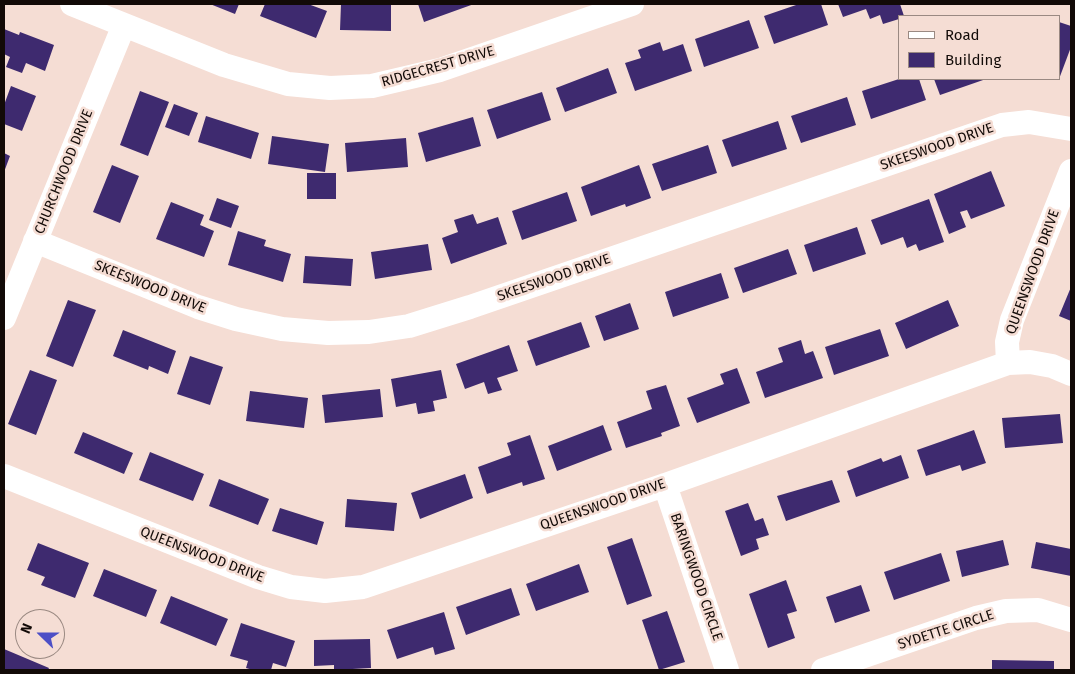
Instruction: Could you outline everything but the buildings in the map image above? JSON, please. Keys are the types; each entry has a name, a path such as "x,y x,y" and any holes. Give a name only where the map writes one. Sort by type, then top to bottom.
{"street":[{"name":"RIDGECREST DRIVE","path":"72,4 224,64 288,84 330,88 372,86 440,70 632,4"},
{"name":"CHURCHWOOD DRIVE","path":"4,318 124,25"},
{"name":"SKEESWOOD DRIVE","path":"35,241 198,307 236,319 282,329 328,333 369,332 409,326 470,307 1002,125 1029,122 1071,129"},
{"name":"QUEENSWOOD DRIVE","path":"4,476 258,577 291,587 325,591 363,586 665,485 1008,363 1007,342 1012,320 1071,171"},
{"path":"1008,363 1030,362 1052,366 1071,374"},
{"name":"BARINGWOOD CIRCLE","path":"665,485 727,670"},
{"name":"SYDETTE CIRCLE","path":"823,670 976,618 1006,611 1038,610 1071,620"}]}
